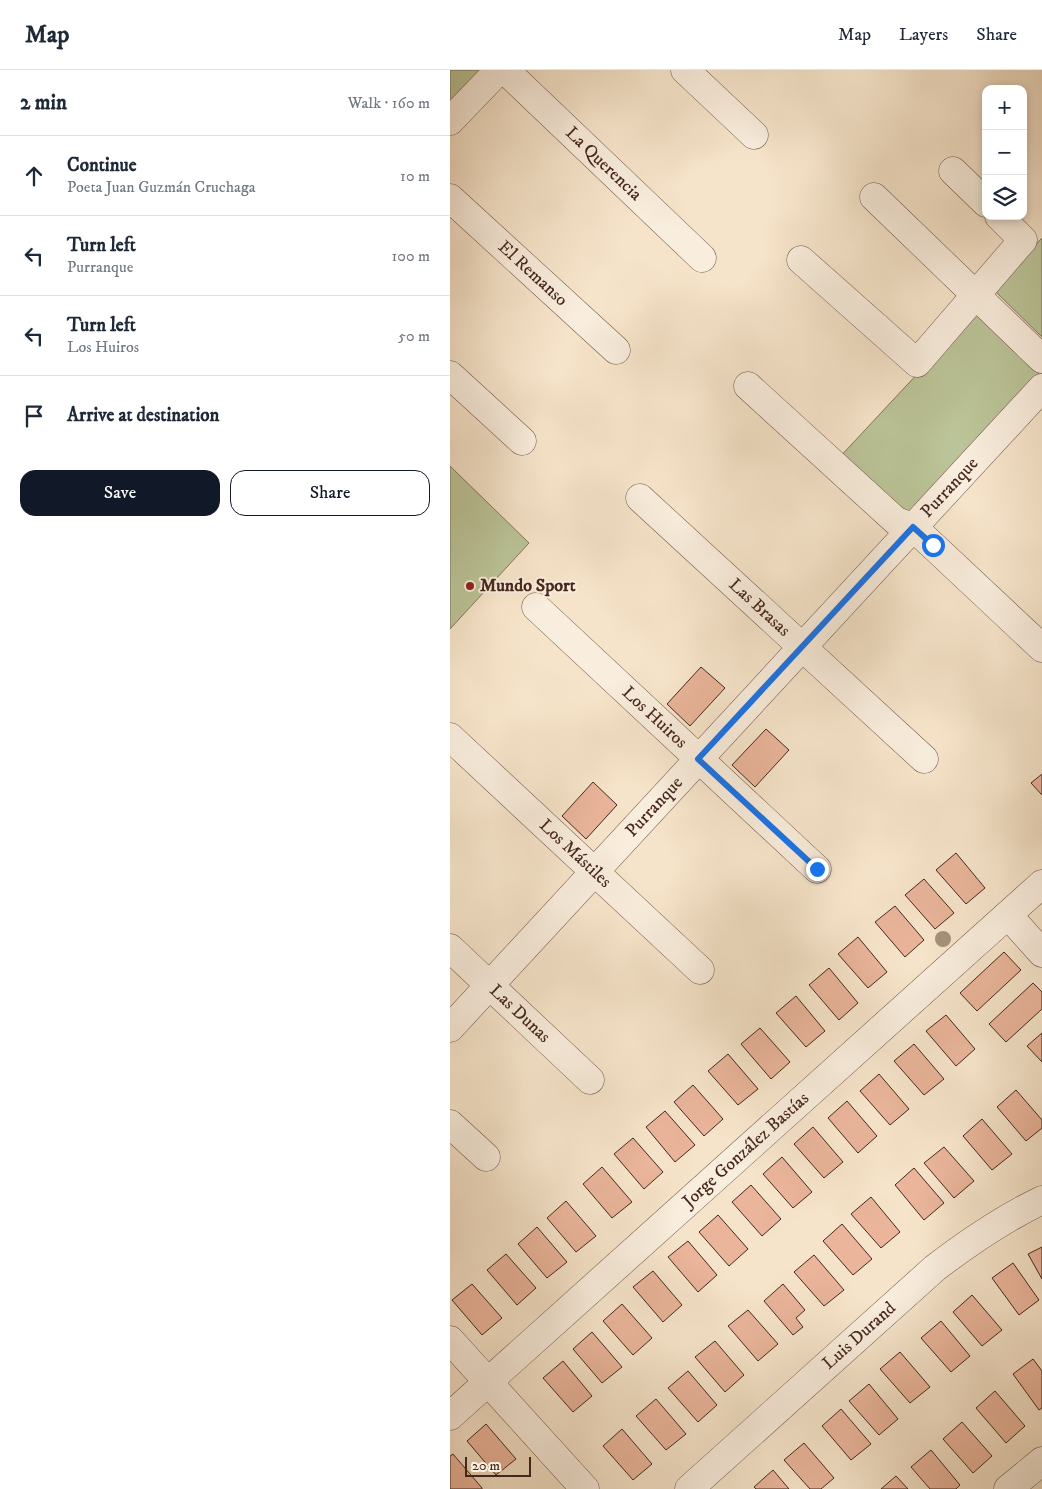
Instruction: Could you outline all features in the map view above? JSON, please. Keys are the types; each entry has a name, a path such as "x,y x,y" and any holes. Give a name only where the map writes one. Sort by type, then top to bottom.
{"street":[{"path":"450,121 499,70"},
{"name":"La Querencia","path":"505,70 702,258"},
{"path":"685,70 754,135"},
{"path":"953,171 982,199"},
{"path":"874,197 1042,359"},
{"name":"El Remanso","path":"450,198 616,350"},
{"path":"801,260 917,363 1023,240 1003,220"},
{"path":"450,375 522,441"},
{"path":"748,386 896,521 913,527 1039,639"},
{"name":"Purranque","path":"450,1028 1042,388"},
{"name":"Las Brasas","path":"640,498 924,759"},
{"name":"Los Huiros","path":"536,607 817,869"},
{"name":"Los Mástiles","path":"450,737 700,970"},
{"name":"Jorge González Bastías","path":"450,1416 1042,884"},
{"path":"1008,915 1042,953"},
{"name":"Las Dunas","path":"450,948 590,1080"},
{"path":"450,1124 486,1158"},
{"name":"Luis Durand","path":"689,1489 935,1268 964,1245 1042,1200"},
{"path":"450,1340 585,1489"},
{"path":"1008,1489 1042,1461"}],"green space":[{"path":"450,70 491,70 450,112"},
{"path":"1042,238 1042,337 993,289"},
{"path":"976,311 1041,371 890,534 824,474"},
{"name":"Mundo Sport","path":"450,466 529,543 450,629"}],"building":[{"path":"701,667 725,688 690,726 667,704"},
{"path":"766,729 789,750 755,787 732,765"},
{"path":"1042,774 1042,795 1031,783"},
{"path":"593,782 617,805 586,839 562,816"},
{"path":"956,853 985,888 966,904 936,870"},
{"path":"924,879 954,913 935,929 905,895"},
{"path":"895,906 924,940 905,957 875,922"},
{"path":"858,937 887,972 868,988 838,954"},
{"path":"1004,952 1021,970 977,1011 960,993"},
{"path":"829,968 858,1003 839,1020 809,985"},
{"path":"1033,983 1042,992 1042,1009 1006,1042 989,1024"},
{"path":"796,996 825,1031 806,1047 776,1013"},
{"path":"946,1015 975,1049 956,1066 926,1031"},
{"path":"760,1028 790,1062 771,1079 741,1044"},
{"path":"1042,1033 1042,1062 1027,1046"},
{"path":"914,1044 944,1079 924,1095 894,1061"},
{"path":"728,1054 758,1089 738,1105 708,1071"},
{"path":"879,1074 909,1109 890,1125 860,1091"},
{"path":"693,1085 723,1119 704,1136 674,1102"},
{"path":"1016,1090 1042,1120 1042,1128 1026,1141 997,1107"},
{"path":"847,1101 877,1136 858,1153 828,1118"},
{"path":"665,1111 695,1145 675,1162 646,1127"},
{"path":"982,1119 1012,1154 992,1170 963,1136"},
{"path":"813,1127 843,1162 824,1178 794,1144"},
{"path":"633,1138 663,1172 644,1189 614,1154"},
{"path":"944,1147 974,1181 954,1198 924,1163"},
{"path":"782,1157 812,1192 793,1208 763,1174"},
{"path":"602,1167 632,1202 612,1218 583,1184"},
{"path":"914,1168 944,1203 924,1220 895,1185"},
{"path":"751,1185 781,1219 762,1236 732,1202"},
{"path":"871,1197 900,1232 881,1248 851,1214"},
{"path":"566,1201 596,1236 576,1252 547,1218"},
{"path":"718,1215 748,1249 729,1266 699,1232"},
{"path":"842,1224 872,1259 853,1275 823,1241"},
{"path":"537,1227 567,1262 547,1278 518,1244"},
{"path":"688,1241 717,1275 698,1292 668,1257"},
{"path":"1042,1247 1042,1279 1028,1254"},
{"path":"506,1254 536,1288 517,1305 487,1270"},
{"path":"814,1255 844,1290 824,1306 794,1272"},
{"path":"1013,1263 1039,1300 1019,1315 992,1278"},
{"path":"653,1271 682,1305 663,1322 633,1287"},
{"path":"472,1284 502,1318 482,1335 452,1300"},
{"path":"783,1284 805,1310 796,1318 803,1327 793,1335 764,1301"},
{"path":"972,1295 1002,1330 982,1346 953,1312"},
{"path":"622,1304 652,1338 633,1355 603,1321"},
{"path":"748,1310 778,1344 758,1361 728,1326"},
{"path":"941,1321 970,1356 951,1372 921,1338"},
{"path":"592,1332 622,1367 602,1383 573,1349"},
{"path":"715,1341 744,1375 725,1392 695,1357"},
{"path":"900,1352 930,1387 910,1403 880,1369"},
{"path":"1033,1359 1042,1371 1042,1408 1039,1410 1013,1374"},
{"path":"563,1361 592,1396 573,1412 543,1378"},
{"path":"688,1371 717,1405 698,1422 668,1388"},
{"path":"869,1384 898,1419 879,1435 849,1401"},
{"path":"995,1391 1025,1426 1006,1443 976,1408"},
{"path":"656,1399 686,1434 666,1450 636,1416"},
{"path":"841,1409 871,1444 851,1460 822,1426"},
{"path":"962,1422 992,1456 973,1473 943,1439"},
{"path":"486,1424 516,1459 496,1475 467,1441"},
{"path":"622,1429 652,1464 633,1480 603,1446"},
{"path":"804,1443 834,1478 821,1489 810,1489 784,1460"},
{"path":"931,1450 960,1485 956,1489 930,1489 911,1467"},
{"path":"453,1454 482,1489 450,1489 450,1456"},
{"path":"773,1470 789,1489 756,1489 754,1487"},
{"path":"896,1476 908,1489 881,1489"}],"place":[{"name":"Mundo Sport","path":"470,586"}],"route":[{"path":"817,869 698,759 913,527 933,545"}]}
